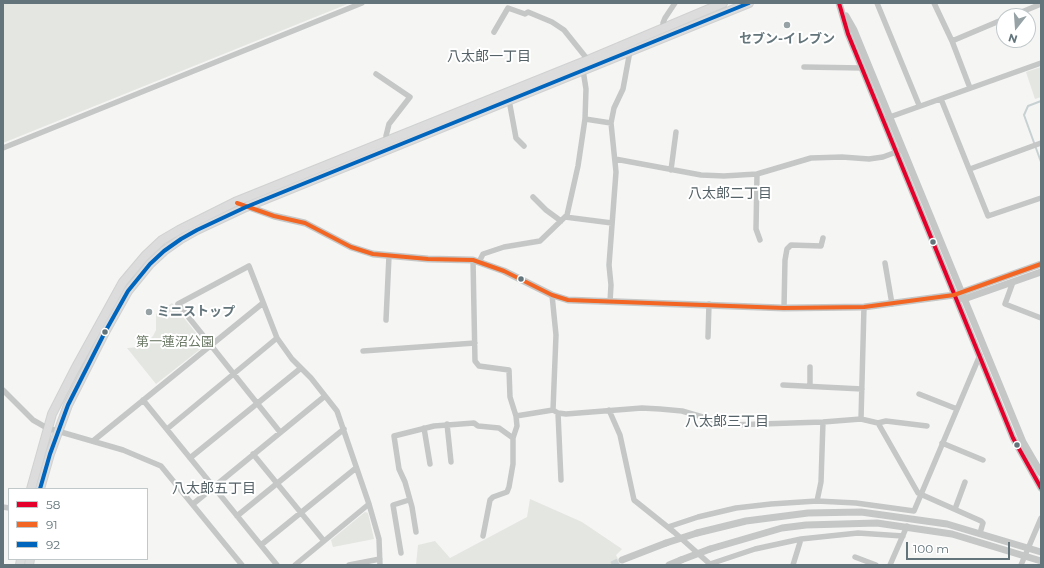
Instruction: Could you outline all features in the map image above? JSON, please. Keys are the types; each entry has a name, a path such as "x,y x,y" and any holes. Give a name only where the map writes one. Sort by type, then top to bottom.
{"main road":[{"path":"31,488 47,428 75,369 114,296 145,256 162,240 178,230 235,202 588,60 723,3"},
{"path":"40,488 57,431 68,405 105,332 128,291 150,264 164,251 197,230 246,207 749,3"}],"street":[{"path":"3,148 362,3"},
{"path":"664,28 662,24 675,3"},
{"path":"839,3 848,34 900,151 958,293 980,355 1014,438 1041,488"},
{"path":"839,3 854,30 886,118"},
{"path":"877,3 919,105"},
{"path":"934,3 952,42 970,88"},
{"path":"1031,8 1041,4"},
{"path":"494,32 508,8 525,14 528,12 552,22 564,30 588,60"},
{"path":"952,42 996,23"},
{"path":"610,302 611,285 608,265 616,188 611,123 614,108 623,89 630,51"},
{"path":"886,118 919,105 941,99 1041,63"},
{"path":"804,67 862,68"},
{"path":"484,536 490,500 493,496 507,492 509,487 513,464 513,438 516,426 516,416 510,397 509,370 479,366 475,362 476,261 483,254 497,249 540,242 567,215 578,166 585,119 586,89 583,70"},
{"path":"376,74 410,98 389,124 386,136 387,141"},
{"path":"941,99 988,216 1041,198"},
{"path":"509,100 516,138 524,146"},
{"path":"585,119 611,123"},
{"path":"671,170 676,132"},
{"path":"970,169 1041,143"},
{"path":"615,160 701,175 757,174 811,158 842,157 869,159 883,157 900,151"},
{"path":"757,174 756,229 760,240"},
{"path":"532,197 546,210 563,219 612,223"},
{"path":"235,202 274,216 305,223 351,248 373,254 476,261 504,271 552,295 568,300 709,304 784,308 864,307 958,293 1041,264"},
{"path":"784,308 786,249 791,245 820,246 823,238"},
{"path":"386,320 389,256"},
{"path":"885,263 892,304"},
{"path":"280,432 233,375 178,304 249,266 277,338 292,359 325,396 336,411 344,429 379,539 380,562 349,565"},
{"path":"964,299 1041,272"},
{"path":"1013,282 1005,304 1041,318"},
{"path":"958,293 964,299 1023,442 1041,473"},
{"path":"552,295 556,335 556,412 561,480"},
{"path":"93,441 263,303"},
{"path":"708,337 709,304"},
{"path":"860,420 864,307"},
{"path":"166,429 277,338"},
{"path":"363,351 475,343"},
{"path":"668,527 698,517 736,508 817,501 877,504 914,511 980,355"},
{"path":"810,367 810,386"},
{"path":"190,458 301,368"},
{"path":"783,385 862,389"},
{"path":"3,390 33,420 47,428 123,450 161,466 242,565"},
{"path":"919,394 957,408"},
{"path":"193,504 325,396"},
{"path":"143,400 277,565"},
{"path":"516,416 556,412 642,408 682,411 730,425 860,420 878,423 886,421 927,426"},
{"path":"609,410 620,435 634,500 668,527 710,564 755,549 801,539 858,533 903,536"},
{"path":"817,501 821,482 822,422"},
{"path":"416,532 412,507 405,482 399,469 394,436 447,424 474,423 478,426 500,428 513,438"},
{"path":"878,423 920,495 955,509 983,523 980,533"},
{"path":"447,424 451,462"},
{"path":"424,428 430,464"},
{"path":"237,516 344,429"},
{"path":"942,443 983,460"},
{"path":"254,454 324,541"},
{"path":"260,545 356,468"},
{"path":"955,509 965,482"},
{"path":"401,554 393,505 409,500"},
{"path":"295,565 369,504"},
{"path":"622,560 666,543 746,521 808,513 860,512 935,522 980,533 1041,552"},
{"path":"1020,565 1041,518"},
{"path":"669,565 710,549 782,528 806,525 877,523 908,526 952,534 1041,561"},
{"path":"890,565 908,526"},
{"path":"793,565 801,539"},
{"path":"855,557 876,565"}],"green space":[{"path":"350,3 3,143 3,4"},
{"path":"1041,67 1041,97 1035,99 1026,72"},
{"name":"第一蓮沼公園","path":"172,303 204,343 203,347 156,384 127,348 142,347 153,336 156,330 156,314"},
{"path":"530,499 582,522 622,549 616,555 621,565 416,565 418,545 435,541 450,558 527,517"},
{"path":"365,512 368,513 374,539 333,547 331,540"}],"waterway":[{"path":"1041,101 1028,106 1024,115 1041,162"}],"tunnel":[{"path":"612,565 622,560"}],"transit line":[{"name":"92","path":"40,488 50,454 68,405 105,332 128,291 150,264 164,251 181,239 246,207 749,3"},
{"name":"58","path":"839,3 848,34 1013,438 1041,488"},
{"name":"91","path":"237,203 274,216 305,223 351,247 373,254 428,259 473,260 504,271 552,295 568,300 784,308 864,307 954,295 1041,264"}],"place":[{"name":"セブン-イレブン","path":"787,25"},
{"name":"ミニストップ","path":"149,312"}],"district":[{"name":"八太郎一丁目","path":"489,57"},
{"name":"八太郎二丁目","path":"730,194"},
{"name":"八太郎三丁目","path":"727,422"},
{"name":"八太郎五丁目","path":"214,489"}]}
